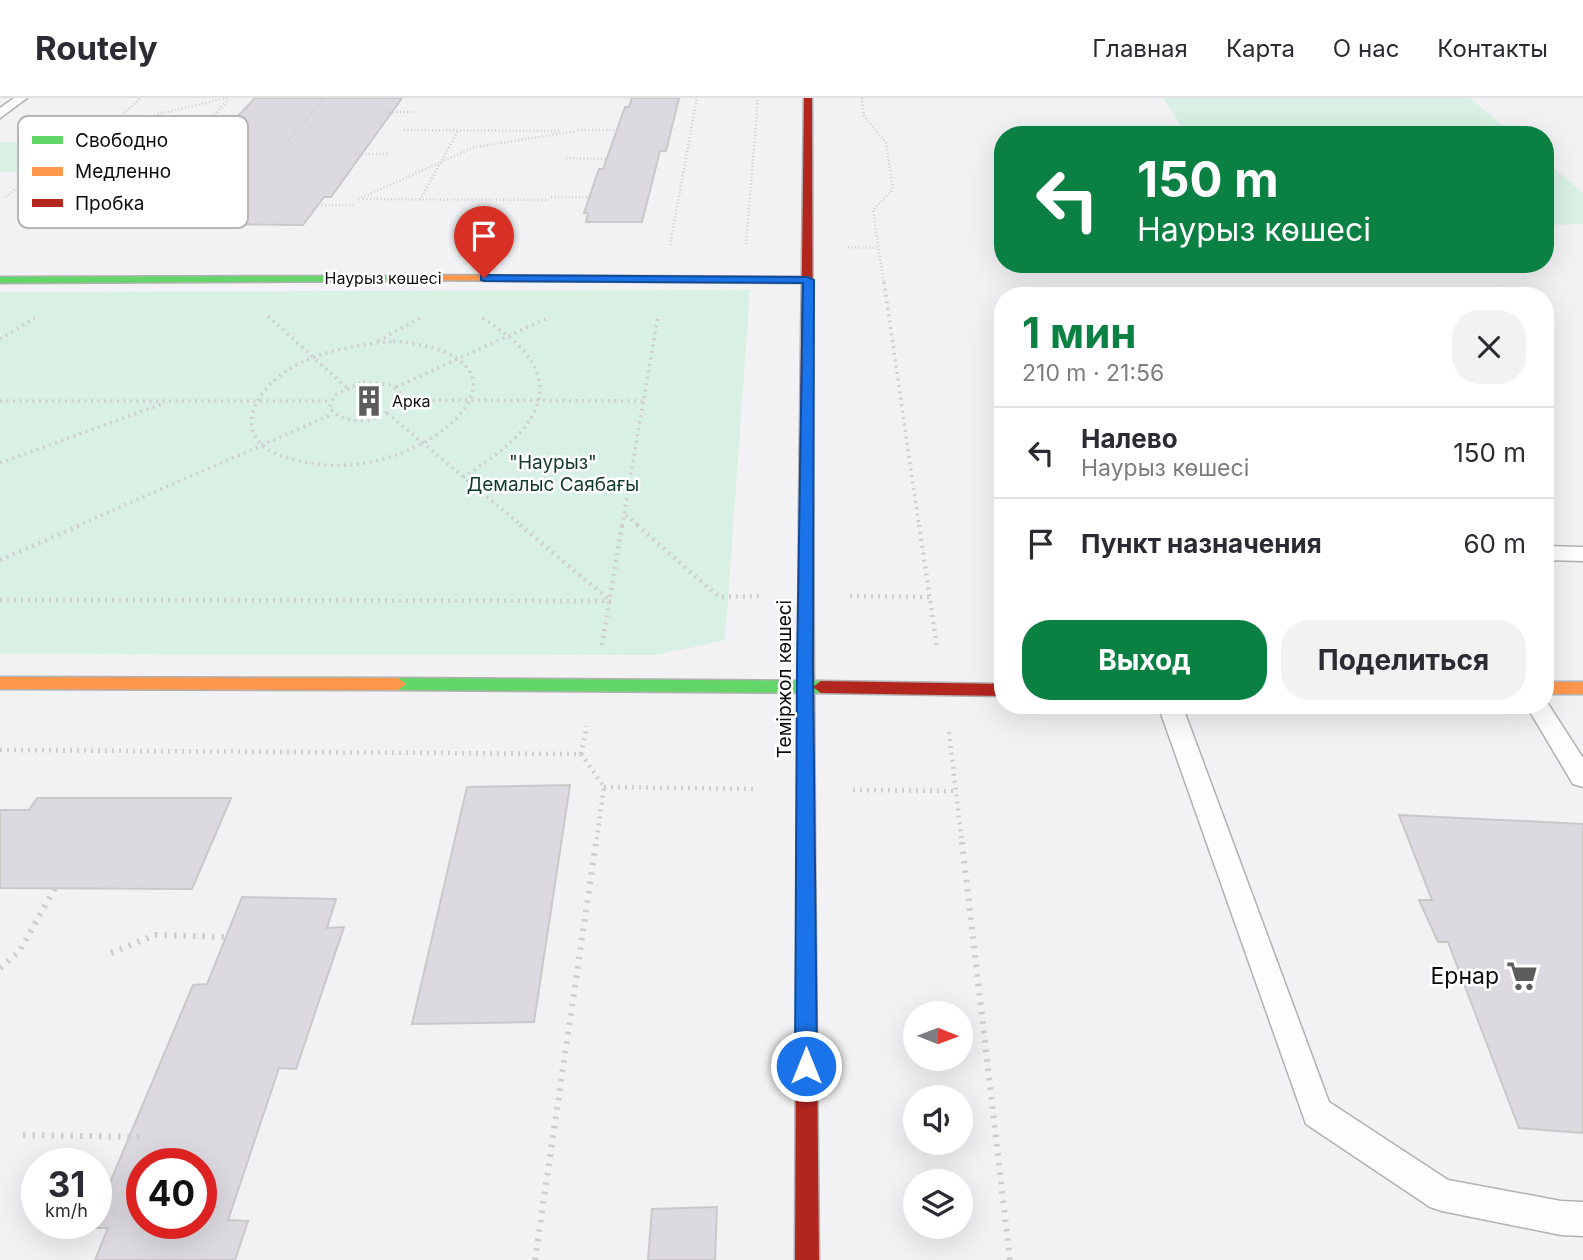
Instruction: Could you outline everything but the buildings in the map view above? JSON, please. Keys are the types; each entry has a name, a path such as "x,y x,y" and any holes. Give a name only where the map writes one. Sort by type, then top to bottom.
{"street":[{"name":"Теміржол көшесі","path":"807,1260 805,689 808,98"},
{"name":"Наурыз көшесі","path":"0,280 808,280"},
{"path":"0,683 594,684 994,690"},
{"path":"1554,688 1583,688"}],"lane":[{"path":"0,114 21,98"},
{"path":"1554,553 1583,554"},
{"path":"1173,714 1317,1112 1443,1195 1561,1218 1583,1219"},
{"path":"1543,714 1582,777"}],"path":[{"path":"121,116 141,98"},
{"path":"152,116 228,98"},
{"path":"212,116 228,98"},
{"path":"278,153 325,98"},
{"path":"625,98 632,98"},
{"path":"535,1260 604,787 581,754 611,601 697,98"},
{"path":"746,247 758,98"},
{"path":"386,112 416,112"},
{"path":"404,130 577,131 475,147 358,199 593,197"},
{"path":"578,130 621,130"},
{"path":"420,200 458,131"},
{"path":"355,154 388,154"},
{"path":"566,158 606,159"},
{"path":"6,197 18,186"},
{"path":"318,205 355,205"},
{"path":"262,311 347,388"},
{"path":"374,343 432,311"},
{"path":"463,477 508,446 529,424 540,401 537,371 527,354 474,311"},
{"path":"396,387 553,316"},
{"path":"374,343 424,344 449,352 472,377 472,401 451,425 424,444 396,457 354,465 314,465 280,457 258,441 250,421 256,401 272,381 297,364 327,352 374,343"},
{"path":"374,381 396,387 401,394 400,400 387,413 363,420 340,418 329,408 335,395 347,388 374,381"},
{"path":"400,400 644,401"},
{"path":"0,401 331,401"},
{"path":"0,463 169,401"},
{"path":"387,413 611,601"},
{"path":"0,560 333,414"},
{"path":"0,600 611,601"},
{"path":"0,750 581,754"},
{"path":"0,968 19,952 55,888"},
{"path":"111,953 155,935 226,937"},
{"path":"23,1135 146,1137"}],"green space":[{"path":"1163,98 1470,98 1503,126 1181,126"},
{"path":"0,142 18,142 18,172 0,172"},
{"path":"1554,169 1583,193 1583,224 1554,225"},
{"name":"\"Наурыз\" Демалыс Саябағы","path":"750,290 725,640 656,655 0,654 0,292"}],"traffic: fast":[{"path":"0,280 398,278"},
{"path":"398,684 821,687"}],"traffic: slow":[{"path":"398,278 808,280"},
{"path":"806,511 806,852"},
{"path":"0,683 398,684"},
{"path":"1554,688 1583,688"}],"traffic: jam":[{"path":"806,511 808,98"},
{"path":"821,687 994,690"},
{"path":"806,852 807,1260"}],"place":[{"name":"Арка","path":"369,401"},
{"name":"Ернар","path":"1522,976"}],"route":[{"path":"484,278 808,280 806,1066"}]}
